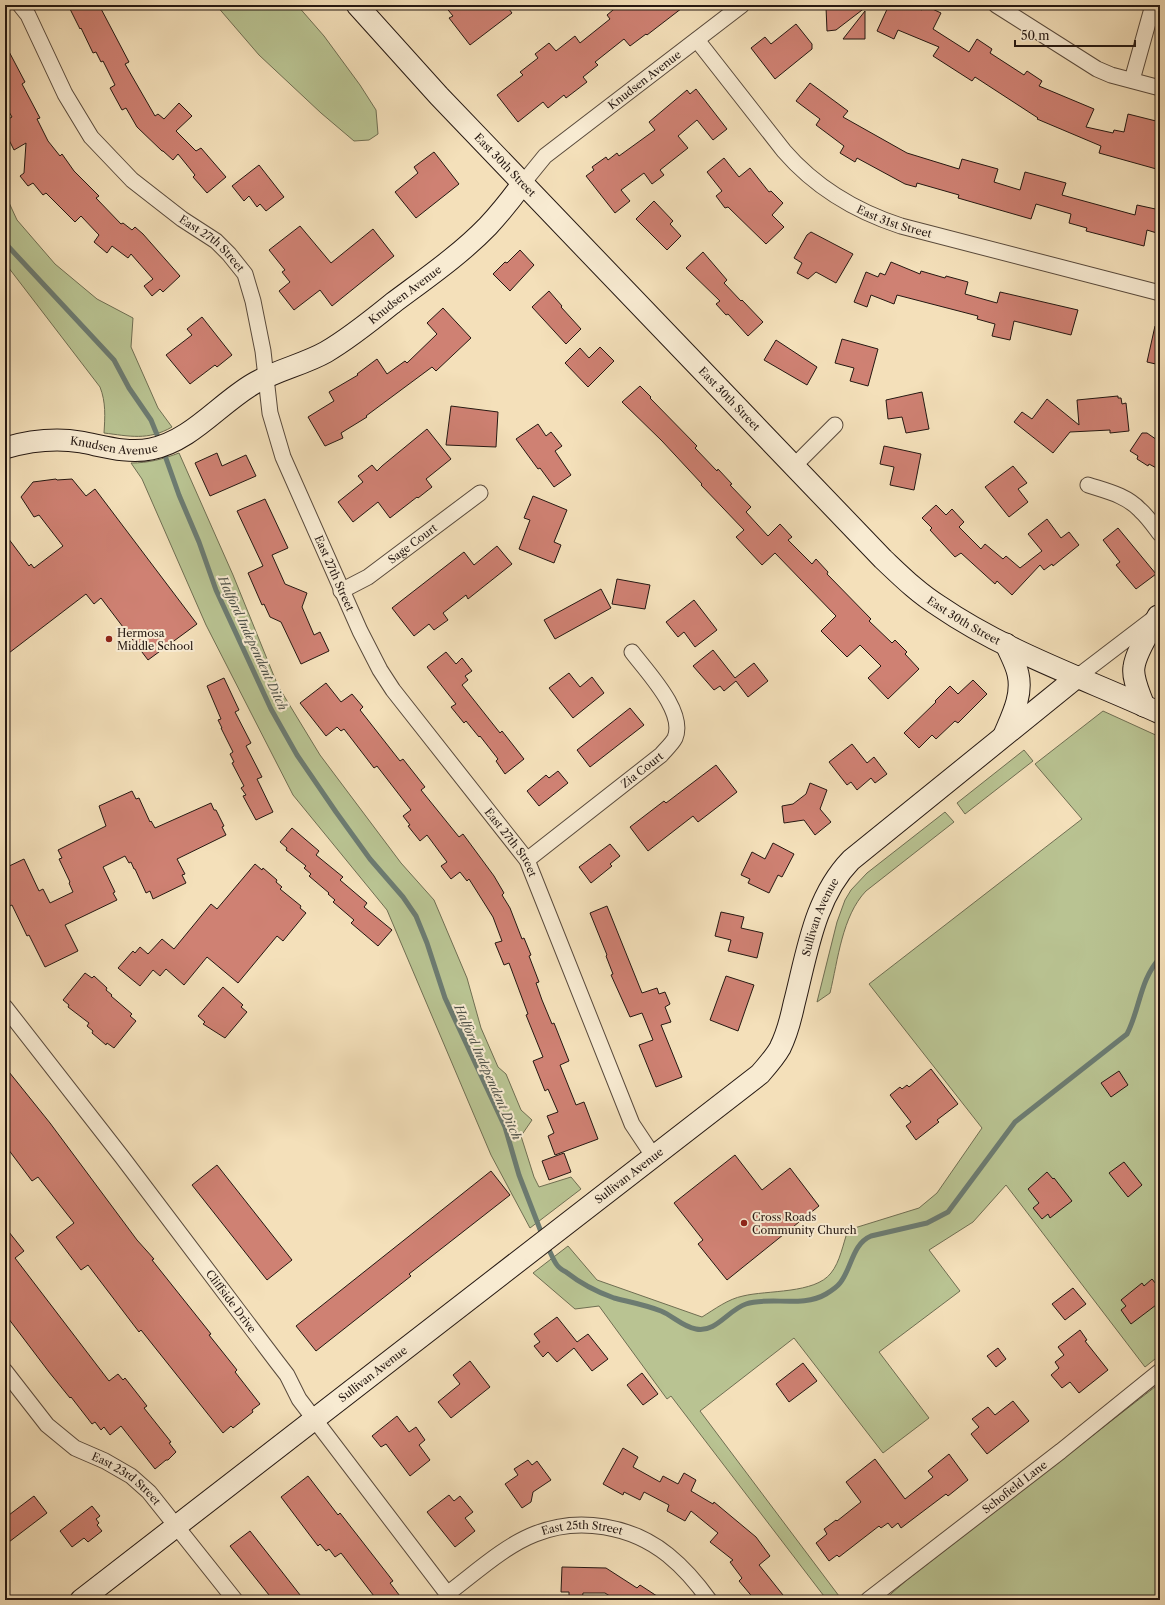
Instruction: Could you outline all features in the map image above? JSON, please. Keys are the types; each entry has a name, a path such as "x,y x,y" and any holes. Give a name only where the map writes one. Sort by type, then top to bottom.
{"main road":[{"name":"East 30th Street","path":"364,7 438,96 883,559 916,590 959,620 1006,644 1152,709"},
{"name":"Knudsen Avenue","path":"5,448 52,440 137,450 160,447 188,432 235,396 266,377 322,354 363,326 467,245 503,209 523,183"},
{"path":"1152,709 1134,675 1134,667 1159,615"},
{"path":"1004,736 1018,698 1020,686 1018,673 1006,644"},
{"name":"Sullivan Avenue","path":"80,1600 760,1074 781,1047 792,1015 817,914 827,892 842,869 851,860 1078,677"}],"street":[{"name":"East 27th Street","path":"20,5 28,15 64,94 91,137 132,180 182,219 216,241 230,254 245,274 253,301 266,377 270,413 283,457 341,591 371,653 393,690 526,860 632,1124 654,1157"},
{"name":"Knudsen Avenue","path":"523,183 545,156 742,5"},
{"path":"996,5 1097,69 1111,75 1160,88"},
{"path":"1132,80 1152,5"},
{"name":"East 31st Street","path":"698,40 784,151 799,168 821,186 858,210 875,218 901,226 1160,293"},
{"path":"794,466 835,425"},
{"path":"1088,484 1115,493 1134,504 1160,534"},
{"name":"Sage Court","path":"341,591 368,577 480,493"},
{"path":"1078,677 1159,615"},
{"name":"Zia Court","path":"526,860 661,755 675,738 677,718 669,701 632,652"},
{"name":"Cliffside Drive","path":"5,1007 122,1157 278,1362 287,1375 299,1399 449,1597"},
{"name":"Schofield Lane","path":"868,1600 1061,1451 1160,1371"},
{"name":"East 23rd Street","path":"5,1372 47,1425 75,1448 105,1461 131,1476 149,1492 235,1600"},
{"name":"East 25th Street","path":"449,1597 503,1552 536,1534 573,1525 590,1525 611,1528 634,1535 652,1544 668,1555 692,1577 709,1600"}],"green space":[{"path":"216,5 297,5 324,36 360,85 376,110 378,134 369,140 354,141 321,113 259,55"},
{"path":"5,194 17,220 55,264 97,299 133,318 131,347 158,408 172,427 147,436 104,433 105,415 100,387 5,263"},
{"path":"179,453 233,575 278,686 320,755 401,863 434,900 467,978 481,1028 498,1067 506,1074 521,1110 532,1120 521,1136 534,1177 539,1187 571,1177 581,1189 530,1228 491,1155 387,910 293,795 206,625 142,479 131,463 156,460"},
{"path":"1103,711 1160,737 1160,1355 1145,1367 1006,1185 973,1222 929,1250 960,1291 879,1352 929,1418 883,1453 794,1338 700,1411 842,1600 827,1600 671,1396 667,1399 599,1306 575,1309 533,1273 568,1246 597,1280 702,1317 737,1297 802,1288 814,1285 824,1280 837,1264 848,1230 919,1208 937,1193 982,1128 869,984 1082,819 1035,764"},
{"path":"1024,750 1033,761 965,814 957,803"},
{"path":"945,812 954,822 866,891 858,901 851,913 842,939 830,993 817,1002 837,922 845,900 851,890 867,873"},
{"path":"1160,1383 1160,1600 884,1600 908,1579"}],"building":[{"path":"78,5 99,5 129,62 125,64 155,116 158,114 164,119 179,103 192,116 176,131 196,151 201,148 226,177 207,193 193,177 195,175 178,154 173,160 137,127 126,108 122,110 110,88 115,85 103,61 101,62 96,52 93,53 70,9"},
{"path":"444,5 506,5 512,13 470,45 449,18 453,16"},
{"path":"619,5 686,5 630,46 624,39 595,62 598,65 583,77 587,82 566,98 564,95 548,108 543,102 518,122 497,95 523,75 520,72 538,58 535,54 549,43 556,51 575,36 580,43 610,19 607,15"},
{"path":"889,5 911,5 922,10 924,5 941,13 933,29 969,52 977,39 992,49 990,53 1024,75 1027,71 1042,81 1039,86 1094,109 1086,127 1113,133 1114,130 1124,132 1128,114 1160,122 1160,170 1099,153 1101,146 1037,119 1038,118 975,77 972,81 933,56 939,47 898,30 894,39 877,31"},
{"path":"826,7 866,7 836,30 827,31"},
{"path":"865,11 865,39 843,39"},
{"path":"796,24 812,44 812,49 775,79 751,48 765,37 771,44"},
{"path":"5,44 25,82 22,84 40,118 37,119 48,141 60,156 62,154 74,171 99,196 96,198 121,224 123,223 132,230 135,227 143,234 180,276 163,292 160,289 152,296 144,286 153,279 131,254 128,258 112,246 107,253 94,242 99,235 81,216 75,222 46,193 43,195 33,183 28,186 20,176 24,173 26,143 14,150 5,132 5,121 12,117 5,105"},
{"path":"810,83 848,111 843,117 907,153 959,169 962,159 998,169 994,182 1020,190 1025,172 1066,183 1062,195 1135,215 1137,205 1160,210 1160,234 1147,230 1144,246 1086,231 1087,228 1069,223 1071,214 1036,204 1031,219 958,198 959,195 917,183 916,187 905,184 857,158 855,162 840,153 844,146 816,125 820,119 796,101"},
{"path":"696,89 727,129 713,140 697,120 678,136 688,148 660,170 664,175 652,184 644,173 621,190 630,201 615,213 586,176 594,170 592,167 606,157 608,160 617,153 619,156 655,130 649,122 687,90 690,94"},
{"path":"434,152 459,184 416,218 395,192 418,173 414,167"},
{"path":"724,158 739,177 750,168 769,192 771,191 783,203 772,215 784,227 766,244 728,207 725,208 716,196 722,191 707,172"},
{"path":"259,165 284,197 266,211 260,204 257,207 249,196 244,201 232,186"},
{"path":"654,201 673,221 670,224 681,236 667,250 636,219"},
{"path":"300,226 331,263 373,229 394,256 332,306 320,290 294,310 279,291 290,282 282,272 285,270 269,250"},
{"path":"811,232 853,254 836,283 816,272 808,279 797,273 802,263 794,258 807,235"},
{"path":"520,250 534,265 510,291 493,274"},
{"path":"703,252 727,280 724,283 763,322 748,336 728,314 726,315 716,304 720,301 686,268"},
{"path":"891,262 920,274 921,271 945,278 946,276 968,282 965,294 997,303 1000,292 1078,310 1071,335 1014,321 1010,340 992,336 995,324 977,319 978,316 897,295 894,304 871,295 867,307 854,302 866,272 878,277 880,273 885,275"},
{"path":"549,291 581,329 566,344 532,307"},
{"path":"443,308 471,338 436,371 432,367 366,416 367,417 341,433 343,438 325,446 308,417 334,401 329,392 358,375 357,374 377,359 387,374 405,361 407,363 437,334 427,323"},
{"path":"202,317 232,355 217,367 215,365 190,384 166,355 192,335 187,329"},
{"path":"1155,326 1160,327 1160,365 1147,362"},
{"path":"842,339 878,349 868,386 850,381 854,368 835,363"},
{"path":"776,340 817,367 807,385 764,360"},
{"path":"600,347 614,361 588,387 565,363 580,348 589,358"},
{"path":"640,386 697,446 695,448 732,484 730,485 751,507 746,512 768,536 780,524 792,537 788,540 812,564 816,559 828,572 827,574 871,619 869,621 892,643 895,640 907,652 905,654 919,669 888,699 868,678 881,666 860,645 847,657 821,631 836,616 775,553 762,565 736,537 744,530 662,441 622,402"},
{"path":"922,392 929,429 906,433 902,417 888,419 886,400"},
{"path":"1118,396 1118,398 1121,398 1122,404 1126,403 1129,431 1110,433 1110,430 1070,432 1053,453 1014,422 1022,412 1032,419 1047,399 1079,425 1077,400"},
{"path":"451,406 498,412 496,447 446,445"},
{"path":"538,424 546,436 551,432 562,446 555,451 571,475 554,487 540,468 538,469 516,439"},
{"path":"427,429 451,459 426,479 432,487 390,518 378,502 353,522 338,502 363,482 358,476 372,465 377,471"},
{"path":"1142,433 1147,433 1160,442 1160,470 1149,464 1148,466 1137,459 1138,456 1130,451"},
{"path":"884,446 921,454 914,490 890,485 894,467 880,464"},
{"path":"217,453 222,466 246,455 256,476 210,496 195,463"},
{"path":"1013,466 1027,483 1018,489 1028,502 1009,517 985,487"},
{"path":"56,479 72,479 86,496 95,489 197,624 148,660 101,598 94,604 86,594 5,656 5,534 29,566 31,564 34,568 63,546 39,515 34,517 21,497 33,482"},
{"path":"533,496 567,510 554,542 561,545 554,563 519,549 530,520 524,518"},
{"path":"265,499 288,548 272,555 285,584 307,593 302,607 314,635 320,632 329,651 301,664 281,622 270,617 264,604 262,605 248,573 263,566 237,511"},
{"path":"936,505 946,515 952,509 964,522 959,527 981,549 985,544 1003,559 1006,556 1020,568 1042,551 1028,534 1047,519 1061,538 1069,532 1079,545 1053,566 1052,564 1044,570 1040,565 1012,595 997,581 995,584 961,553 955,557 930,530 932,528 922,518"},
{"path":"1118,528 1156,574 1136,589 1116,565 1120,562 1103,540"},
{"path":"497,546 512,564 468,599 466,595 443,613 448,620 434,630 429,624 414,636 392,608 464,552 474,565"},
{"path":"617,579 650,585 645,609 612,604"},
{"path":"601,589 611,608 555,639 544,620"},
{"path":"694,600 717,630 695,647 684,632 678,637 666,622"},
{"path":"713,650 735,678 754,663 768,681 748,697 736,681 724,691 720,686 714,690 693,666"},
{"path":"446,652 456,664 462,658 472,671 465,676 468,680 462,685 500,733 502,731 524,759 505,774 496,761 498,759 480,736 479,737 466,721 464,723 451,707 456,704 427,667"},
{"path":"569,673 580,687 592,677 604,693 573,718 549,688"},
{"path":"224,678 239,710 235,712 251,743 246,746 262,777 257,779 273,812 256,820 243,796 246,795 241,788 244,786 232,763 234,762 230,754 233,752 221,728 218,720 221,719 207,686"},
{"path":"973,680 987,694 958,723 955,721 936,739 932,735 919,748 904,733 950,686 958,694"},
{"path":"326,683 341,702 352,694 363,707 360,710 400,761 403,759 425,787 421,790 459,837 463,834 494,876 504,893 502,895 510,908 522,939 524,938 531,955 529,956 539,982 536,983 542,1000 552,1024 554,1023 569,1061 560,1065 576,1105 584,1102 598,1139 555,1155 548,1136 554,1133 547,1116 558,1112 548,1089 545,1091 533,1061 543,1057 526,1015 528,1014 509,963 504,965 495,943 502,941 493,917 469,879 467,881 460,872 451,879 441,866 447,862 427,835 420,841 408,826 410,825 403,816 411,810 377,766 374,768 344,729 341,731 337,727 326,736 300,703"},
{"path":"630,708 644,725 590,767 577,750"},
{"path":"852,744 867,763 874,757 887,774 875,783 871,778 857,790 851,782 847,785 829,762"},
{"path":"716,765 737,792 698,822 693,816 648,851 630,827 664,801 666,803"},
{"path":"558,771 568,783 539,806 527,791 546,775 549,778"},
{"path":"810,783 827,790 820,809 831,822 815,835 804,820 784,823 782,806 793,804 806,794"},
{"path":"132,791 136,799 139,798 150,822 151,821 155,828 211,803 224,826 222,827 226,835 177,859 185,874 182,875 186,883 153,899 150,891 146,893 135,869 125,856 103,867 115,892 113,893 117,900 65,925 78,951 45,967 29,935 27,936 12,905 5,908 5,868 24,859 39,891 43,889 50,903 73,892 59,859 62,858 58,850 106,826 99,806"},
{"path":"292,828 319,851 316,855 343,877 340,880 367,903 364,907 392,930 378,946 351,923 354,920 333,902 335,900 328,894 329,893 309,876 311,874 304,868 306,866 286,850 287,848 280,842"},
{"path":"773,843 794,854 782,877 778,875 769,893 748,883 750,879 741,875 752,852 765,859"},
{"path":"610,844 620,856 610,864 612,866 591,883 579,867"},
{"path":"255,864 262,870 263,868 277,880 276,882 282,887 280,889 301,906 300,908 306,913 283,941 277,936 238,983 207,957 184,985 166,969 160,976 153,970 140,986 118,968 133,951 135,953 140,947 148,954 162,939 174,949 211,904 217,909"},
{"path":"607,906 642,993 657,988 659,994 665,992 670,1004 665,1007 671,1022 661,1025 682,1077 656,1087 639,1045 653,1040 642,1013 630,1017 611,975 613,974 606,956 607,955 590,913"},
{"path":"721,912 744,917 741,928 763,933 757,958 728,951 731,940 715,936"},
{"path":"85,973 92,978 94,976 107,988 106,990 112,995 111,996 132,1014 130,1016 136,1021 114,1048 107,1043 106,1045 92,1033 93,1031 87,1026 89,1023 68,1007 69,1005 63,1000"},
{"path":"726,976 754,985 738,1031 710,1020"},
{"path":"223,987 243,1005 241,1007 247,1012 225,1038 203,1024 205,1022 198,1016"},
{"path":"5,1067 50,1123 137,1240 154,1259 152,1260 211,1334 209,1335 237,1370 235,1372 260,1404 252,1410 253,1412 233,1428 231,1426 223,1433 141,1330 139,1332 88,1265 81,1270 56,1237 74,1223 38,1177 32,1181 5,1145"},
{"path":"931,1069 958,1104 937,1120 939,1122 916,1140 906,1126 911,1122 890,1095 900,1087 902,1089 907,1085 909,1087"},
{"path":"1119,1071 1128,1085 1111,1097 1101,1083"},
{"path":"564,1153 571,1172 549,1180 542,1161"},
{"name":"Cross Roads Community Church","path":"735,1155 762,1190 790,1168 819,1206 727,1280 698,1244 703,1240 674,1203"},
{"path":"1124,1162 1142,1185 1128,1197 1109,1173"},
{"path":"217,1165 292,1260 267,1280 192,1185"},
{"path":"491,1171 510,1195 409,1274 411,1276 316,1351 296,1326"},
{"path":"1047,1172 1053,1179 1054,1178 1072,1201 1050,1218 1048,1214 1042,1219 1033,1208 1039,1203 1028,1189"},
{"path":"5,1227 24,1251 15,1258 109,1381 118,1374 123,1380 125,1378 147,1406 144,1408 171,1442 169,1443 176,1452 155,1469 121,1426 110,1435 104,1427 101,1430 95,1422 92,1424 49,1372 5,1314"},
{"path":"1152,1279 1160,1289 1160,1302 1131,1324 1121,1310 1126,1306 1121,1300 1142,1283 1144,1286"},
{"path":"1073,1288 1086,1304 1065,1320 1052,1304"},
{"path":"557,1317 577,1342 588,1334 608,1359 592,1371 574,1348 557,1362 548,1352 543,1357 534,1346 540,1342 534,1334"},
{"path":"1080,1330 1087,1340 1085,1341 1108,1370 1079,1393 1070,1382 1062,1388 1051,1375 1059,1368 1055,1362 1064,1355 1058,1347"},
{"path":"998,1348 1006,1359 996,1367 987,1356"},
{"path":"470,1361 490,1387 451,1418 438,1402 460,1384 453,1375"},
{"path":"803,1363 817,1381 789,1402 776,1384"},
{"path":"642,1373 658,1394 643,1405 627,1385"},
{"path":"1013,1401 1029,1421 987,1454 971,1434 979,1427 972,1419 988,1407 995,1415"},
{"path":"397,1416 409,1432 416,1427 425,1440 419,1445 430,1460 410,1476 386,1444 381,1447 372,1436"},
{"path":"623,1448 638,1457 633,1467 660,1482 663,1476 678,1484 684,1473 696,1480 691,1491 713,1504 714,1502 756,1537 770,1556 759,1565 787,1600 755,1600 739,1581 742,1578 730,1562 733,1560 710,1542 718,1533 691,1511 685,1521 667,1511 669,1505 644,1492 640,1500 624,1492 623,1495 603,1484"},
{"path":"949,1454 968,1480 948,1496 946,1494 901,1528 898,1523 892,1528 888,1523 881,1528 879,1526 839,1557 837,1555 829,1561 816,1543 827,1534 824,1529 836,1520 837,1521 861,1502 846,1482 875,1459 905,1499 933,1477 928,1471"},
{"path":"528,1460 532,1465 537,1461 551,1480 533,1492 531,1502 522,1508 505,1484 518,1475 514,1469"},
{"path":"308,1476 338,1515 340,1513 393,1581 390,1583 403,1600 377,1600 341,1553 335,1557 329,1549 326,1551 320,1544 318,1546 281,1497"},
{"path":"449,1495 454,1501 460,1496 473,1512 465,1518 475,1531 455,1547 427,1512"},
{"path":"34,1496 47,1513 5,1545 5,1518"},
{"path":"92,1506 100,1516 96,1519 99,1523 97,1525 102,1531 88,1542 84,1538 72,1547 60,1531"},
{"path":"250,1531 304,1600 273,1600 230,1546"},
{"path":"562,1567 606,1568 637,1588 640,1585 663,1600 616,1600 605,1593 583,1593 582,1600 569,1600 569,1592 561,1592"}],"waterway":[{"name":"Halford Independent Ditch","path":"5,243 114,360 129,388 151,420 160,442"},
{"name":"Halford Independent Ditch","path":"163,450 216,590 271,709 297,755 336,812 370,859 403,897 416,916 427,943 445,998 505,1127 519,1175 543,1237"},
{"name":"Halford Independent Ditch","path":"547,1246 558,1266 589,1287 614,1298 644,1305 661,1311 687,1326 696,1329 710,1328 733,1311 746,1304 765,1301 807,1300 826,1294 840,1283 856,1250 865,1240 871,1236 927,1223 948,1212 1015,1122 1127,1034 1148,975 1160,958"}],"place":[{"name":"Hermosa Middle School","path":"109,639"},
{"name":"Cross Roads Community Church","path":"744,1223"}]}
